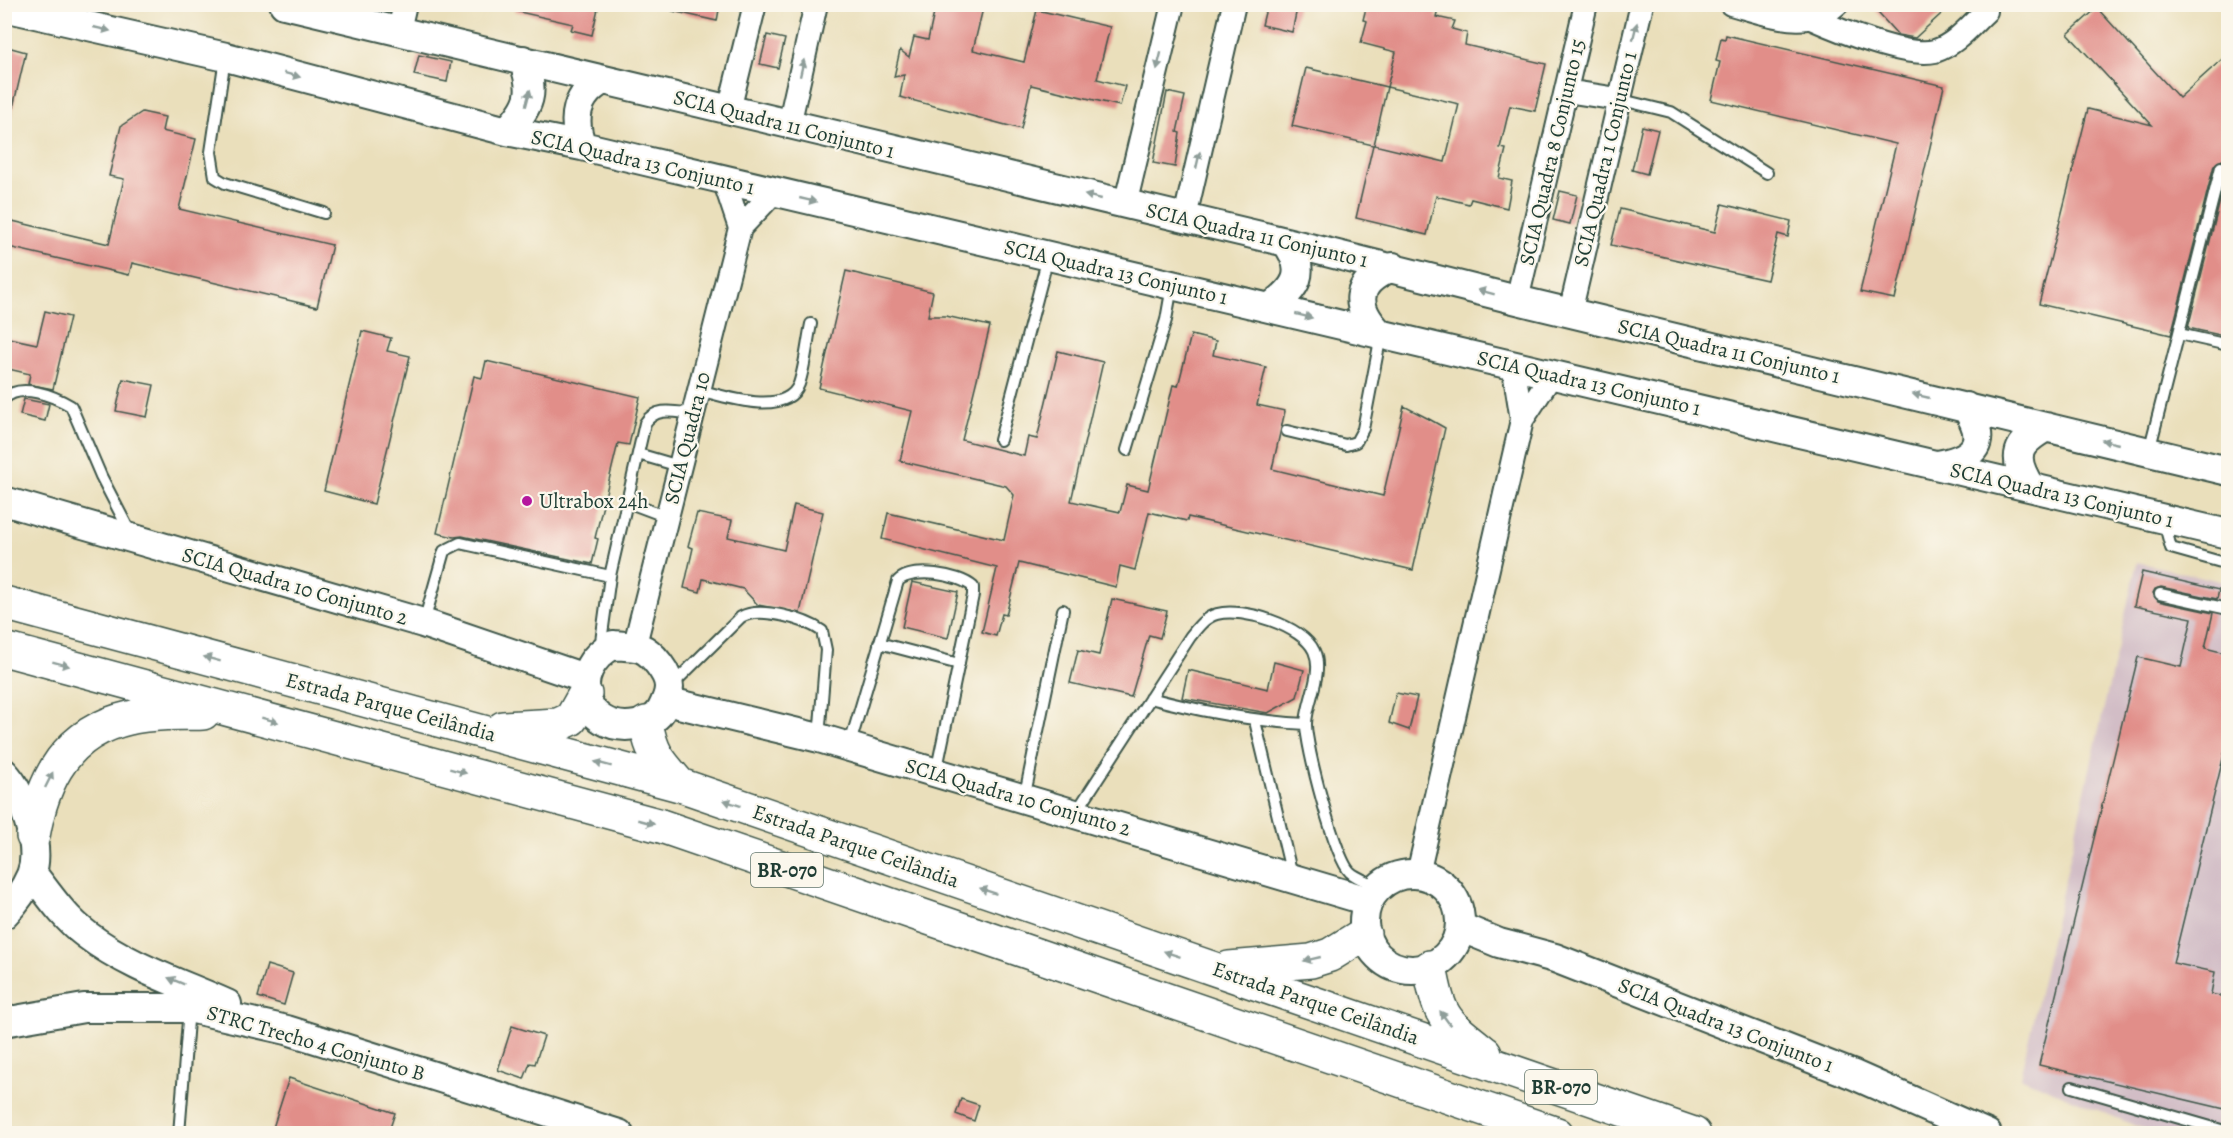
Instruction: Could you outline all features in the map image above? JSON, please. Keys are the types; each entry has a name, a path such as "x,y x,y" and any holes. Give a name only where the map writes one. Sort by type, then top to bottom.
{"highway":[{"name":"Estrada Parque Ceilândia","path":"4,603 680,785 1694,1134"},
{"name":"BR-070","path":"4,649 662,826 1557,1134"},
{"path":"444,722 507,728 558,725 571,719 584,686"},
{"path":"660,704 650,747 680,785"},
{"path":"33,836 39,801 55,769 73,746 87,735 128,718 236,711"},
{"path":"1217,969 1311,961 1330,955 1364,934"},
{"path":"1430,966 1440,1011 1453,1028 1506,1068"}],"street":[{"name":"SCIA Quadra 11 Conjunto 1","path":"284,4 402,17 523,60 603,80 1393,267 1570,313 2229,471"},
{"path":"729,110 756,4"},
{"path":"789,125 816,4"},
{"path":"1125,205 1173,4"},
{"path":"1185,218 1233,4"},
{"name":"SCIA Quadra 8 Conjunto 15","path":"1517,300 1586,4"},
{"name":"SCIA Quadra 1 Conjunto 1","path":"1570,313 1618,99 1642,4"},
{"path":"1731,4 1792,20 1811,18 1837,4"},
{"name":"SCIA Quadra 13 Conjunto 1","path":"4,7 226,57 507,131 582,146 2229,534"},
{"path":"1811,18 1845,33 1911,51 1934,51 1951,44 1986,11"},
{"path":"507,131 523,114 531,95 531,79 523,60"},
{"path":"582,146 576,132 576,116 580,99 588,88 603,80"},
{"path":"1566,91 1618,99"},
{"path":"724,180 740,228"},
{"name":"SCIA Quadra 10","path":"634,648 740,228 774,192"},
{"path":"1269,308 1285,297 1294,286 1299,271 1295,254 1286,242"},
{"path":"1381,335 1366,320 1361,304 1365,285 1375,274 1393,267"},
{"path":"1513,364 1522,420"},
{"path":"1418,874 1522,420 1552,374"},
{"path":"1937,465 1958,461 1971,453 1978,437 1977,424 1966,407"},
{"path":"2030,487 2020,470 2018,458 2021,446 2046,427"},
{"name":"SCIA Quadra 10 Conjunto 2","path":"4,501 423,623 584,686"},
{"path":"613,645 634,648 642,648 659,665 660,704 626,726 606,722 590,709 584,686 600,652 613,645"},
{"name":"SCIA Quadra 10 Conjunto 2","path":"660,704 819,738 1293,878 1373,894"},
{"path":"4,772 24,806 33,836 32,873 14,904 4,914"},
{"path":"32,873 62,912 86,934 112,952 287,1030"},
{"path":"1418,874 1437,880 1447,889 1459,909 1460,927 1454,945 1443,959 1430,966 1410,970 1390,965 1374,952 1364,934 1363,918 1373,894 1392,877 1418,874"},
{"name":"SCIA Quadra 13 Conjunto 1","path":"1460,927 1499,943 1555,958 1854,1075 1988,1134"},
{"name":"STRC Trecho 4 Conjunto B","path":"4,1022 84,1008 189,1008 287,1030 560,1120 619,1134"}],"lane":[{"path":"226,57 210,152 215,177 225,183 324,213"},
{"path":"1618,99 1671,112 1767,172"},
{"path":"2148,452 2222,166"},
{"path":"1000,440 1048,256"},
{"path":"1126,450 1166,320 1172,285"},
{"path":"699,390 746,402 770,403 788,398 798,386 811,324"},
{"path":"2179,334 2229,345"},
{"path":"1287,431 1346,445 1356,442 1363,429 1381,335"},
{"path":"4,399 16,391 26,390 60,400 71,406 101,476 134,539"},
{"path":"600,652 610,576 645,423 650,415 659,411 693,414"},
{"path":"638,454 679,466"},
{"path":"627,502 667,517"},
{"path":"2164,518 2171,548 2229,564"},
{"path":"423,623 444,551 459,543 610,576"},
{"path":"849,747 898,581 904,575 920,573 960,579 973,587 973,595 935,773"},
{"path":"2160,594 2229,609"},
{"path":"1024,799 1064,609"},
{"path":"660,704 741,617 751,611 763,612 814,626 822,631 826,650 819,738"},
{"path":"1074,814 1201,622 1215,614 1232,612 1290,626 1307,640 1315,652 1317,664 1306,724 1312,763 1340,854 1349,871 1373,894"},
{"path":"879,643 959,664"},
{"path":"1150,698 1213,715 1255,721 1306,724"},
{"path":"1255,721 1293,878"},
{"path":"179,1134 189,1008"},
{"path":"2072,1088 2229,1132"}],"shaded area":[{"path":"2137,562 2228,583 2228,1133 2152,1133 2020,1077"}],"building":[{"path":"516,4 599,4 592,35 571,30 573,24 515,11"},
{"path":"672,4 720,4 717,21 672,11"},
{"path":"936,4 984,4 973,50 1024,62 1037,10 1110,27 1097,79 1125,86 1120,106 1031,85 1021,129 900,97 904,75 894,77 900,50 909,57 914,37 928,40"},
{"path":"1267,4 1298,4 1292,32 1262,25"},
{"path":"1367,4 1439,4 1436,17 1455,21 1452,29 1467,33 1465,45 1546,64 1535,111 1510,106 1500,148 1506,149 1499,178 1512,181 1507,208 1471,199 1469,204 1436,196 1427,235 1356,218 1373,145 1292,126 1306,68 1387,87 1396,52 1361,43 1367,21 1363,20","holes":["1387,87 1459,104 1445,162 1374,145"]},
{"path":"1870,4 1952,4 1915,38 1898,35"},
{"path":"2097,8 2179,98 2229,53 2229,337 2188,328 2228,169 2227,162 2222,160 2214,165 2171,335 2039,304 2088,109 2152,125 2068,34"},
{"path":"767,35 785,39 778,68 760,64"},
{"path":"1726,35 1944,86 1895,299 1860,292 1896,144 1711,100 1720,62 1716,61 1721,38 1725,39"},
{"path":"4,46 26,52 11,116 4,115"},
{"path":"419,55 451,62 447,82 414,75"},
{"path":"1167,92 1185,96 1177,132 1180,133 1175,167 1153,163"},
{"path":"142,112 165,117 162,131 196,139 179,209 332,245 317,307 132,263 129,275 4,246 4,219 109,244 124,179 109,176 121,126"},
{"path":"1642,126 1658,130 1647,174 1632,170"},
{"path":"1560,191 1577,195 1570,224 1553,220"},
{"path":"1722,204 1791,221 1788,237 1778,234 1767,280 1611,245 1620,209 1715,232"},
{"path":"846,271 933,292 928,316 946,316 990,326 962,440 1024,456 1028,437 1037,439 1058,351 1103,362 1071,501 1120,512 1127,485 1148,490 1173,385 1178,386 1191,335 1216,341 1213,355 1266,367 1257,405 1285,411 1272,469 1383,496 1404,406 1429,419 1445,428 1413,570 1188,517 1187,521 1149,512 1135,570 1120,566 1116,587 1019,563 1006,615 1002,614 996,636 982,632 997,568 882,539 888,513 1004,540 1014,495 1006,486 900,461 912,411 819,388"},
{"path":"45,311 70,317 53,389 28,384 30,374 4,368 4,337 37,344"},
{"path":"362,331 391,338 387,351 410,356 374,504 324,491"},
{"path":"486,361 640,397 629,445 618,443 595,538 598,539 592,564 462,536 454,537 437,533 474,376 482,378"},
{"path":"123,379 154,385 147,417 116,411"},
{"path":"24,399 49,404 45,421 20,415"},
{"path":"794,505 823,512 800,613 758,605 743,589 703,579 700,592 684,588 693,548 688,546 697,513 732,520 728,537 784,550"},
{"path":"2142,572 2219,590 2217,599 2161,587 2155,589 2153,593 2158,601 2213,613 2205,648 2229,654 2229,734 2173,963 2215,972 2211,994 2229,998 2229,1110 2039,1065 2138,657 2181,667 2192,618 2134,606"},
{"path":"912,582 958,592 948,638 902,627"},
{"path":"1112,599 1167,611 1160,638 1149,635 1131,697 1070,683 1078,650 1099,655"},
{"path":"1274,662 1304,670 1297,697 1268,713 1182,698 1188,670 1268,689"},
{"path":"1396,693 1417,697 1409,730 1389,723"},
{"path":"267,965 293,973 284,1005 258,997"},
{"path":"512,1026 544,1036 535,1064 530,1063 524,1079 498,1070"},
{"path":"289,1078 395,1113 388,1134 271,1134"},
{"path":"961,1099 979,1105 974,1121 956,1114"}],"place":[{"name":"Ultrabox 24h","path":"527,501"}]}
